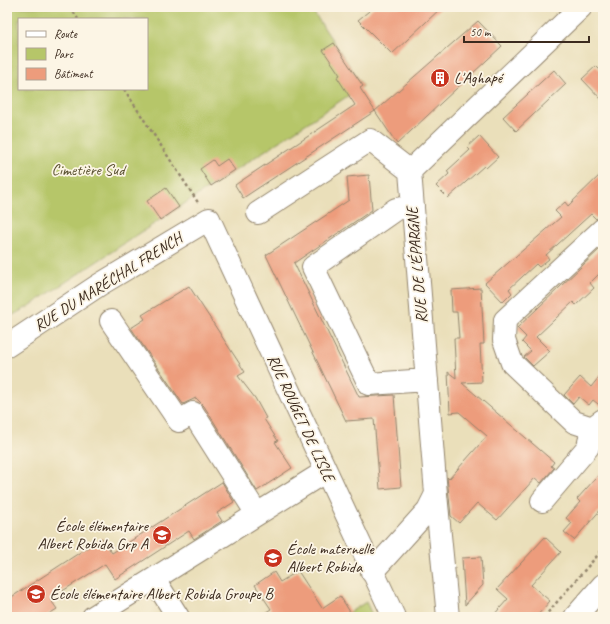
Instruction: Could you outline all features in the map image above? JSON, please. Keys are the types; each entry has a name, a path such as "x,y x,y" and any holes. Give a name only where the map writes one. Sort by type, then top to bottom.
{"street":[{"path":"258,213 370,140 410,170 581,7"},
{"name":"RUE DE L'ÉPARGNE","path":"410,170 436,494 448,617"},
{"path":"413,206 396,209 313,267 369,384 427,380"},
{"name":"RUE DU MARÉCHAL FRENCH","path":"7,346 99,285 209,219"},
{"name":"RUE ROUGET DE LISLE","path":"209,219 394,617"},
{"path":"542,501 588,447 597,424 574,422 512,363 504,340 505,320 603,229"},
{"path":"111,321 179,421 193,413 258,514"},
{"path":"93,617 326,471"},
{"path":"372,572 428,510 436,494"},
{"path":"154,579 178,617"},
{"path":"575,617 603,585"}],"path":[{"path":"70,7 77,18"},
{"path":"125,90 209,219"},
{"path":"544,617 603,549"}],"green space":[{"name":"Cimetière Sud","path":"7,7 310,7 363,86 28,307 7,318"},
{"path":"366,602 373,617 342,617"}],"building":[{"path":"374,7 442,7 392,54 358,20"},
{"name":"L'Aghapé","path":"478,21 502,46 397,144 375,111"},
{"path":"334,43 363,86 360,88 375,111 243,198 235,185 355,105 337,77 340,75 323,50"},
{"path":"596,66 603,73 603,101 582,79"},
{"path":"554,70 566,84 516,131 503,117"},
{"path":"479,136 498,157 486,168 484,166 448,198 436,186 449,174 447,171 470,150 467,147"},
{"path":"227,159 235,170 211,186 200,169 213,160 217,166"},
{"path":"603,172 603,217 596,219 591,214 546,255 549,259 539,267 536,264 509,289 512,293 503,302 485,283 561,217 555,211 565,202 568,206"},
{"path":"369,175 372,210 294,263 359,397 394,395 401,487 380,489 374,419 346,421 266,255 349,200 347,177"},
{"path":"166,188 179,207 160,220 147,201"},
{"path":"603,246 603,270 590,283 594,288 576,305 573,302 536,337 550,351 533,366 524,357 531,351 522,342 526,337 517,328"},
{"path":"189,286 245,372 238,376 255,398 266,418 264,419 278,441 275,442 292,468 257,491 204,406 196,398 183,404 131,328 145,319 142,315"},
{"path":"481,288 484,344 480,344 482,382 462,383 554,462 551,466 554,468 541,483 535,478 497,520 477,503 459,523 451,516 447,477 449,479 487,436 459,412 450,413 448,372 456,378 454,338 459,338 457,312 452,312 451,290"},
{"path":"603,372 603,408 593,400 589,405 579,397 573,404 564,395 580,377 591,387"},
{"path":"603,470 603,507 574,540 564,532 572,523 566,518 580,502 577,499"},
{"path":"222,482 234,502 217,513 222,521 194,539 189,531 115,579 105,564 50,599 57,609 44,617 7,617 7,600 102,538 112,553"},
{"path":"545,537 561,552 531,585 550,601 536,617 492,617 508,599 497,589"},
{"path":"481,557 483,585 465,605 462,558"},
{"path":"298,571 322,608 340,596 350,612 342,617 258,617 271,609 255,585 274,572 280,582"}],"place":[{"name":"L'Aghapé","path":"440,78"},
{"name":"École élémentaire Albert Robida Grp A","path":"162,535"},
{"name":"École maternelle Albert Robida","path":"273,558"},
{"name":"École élémentaire Albert Robida Groupe B","path":"36,594"}]}
